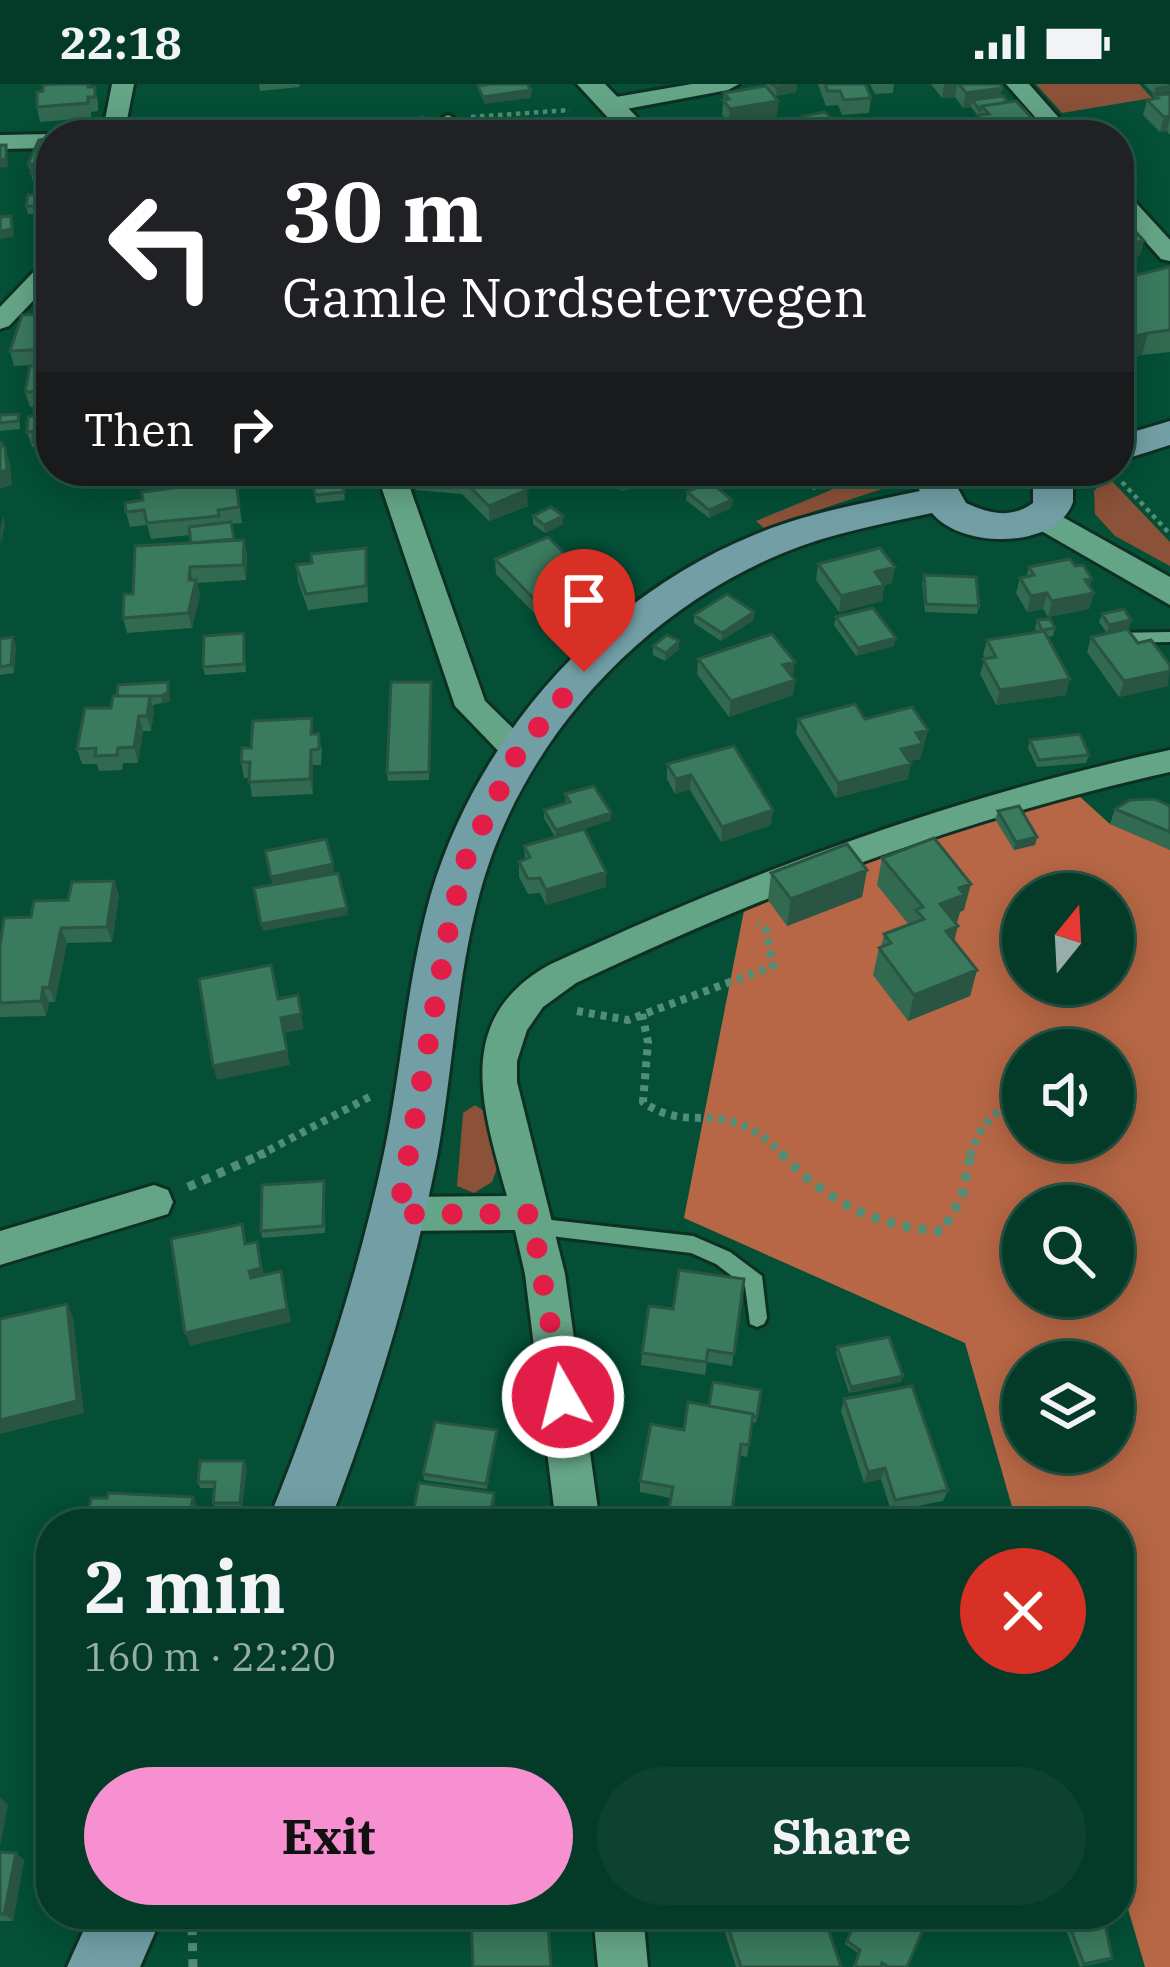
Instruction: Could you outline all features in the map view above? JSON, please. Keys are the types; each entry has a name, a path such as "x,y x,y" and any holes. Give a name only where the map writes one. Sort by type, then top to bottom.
{"main road":[{"path":"1134,444 1170,432"},
{"path":"303,1509 357,1359 398,1214 450,921 466,859 518,752 606,647 691,582 766,545 938,486"},
{"path":"942,486 971,521 997,527 1023,525 1042,517 1052,508 1056,495 1052,486"},
{"path":"103,1967 121,1929"}],"street":[{"path":"116,120 123,84"},
{"path":"590,84 625,120"},
{"path":"610,105 728,84"},
{"path":"1017,84 1049,120"},
{"path":"0,142 36,141"},
{"path":"1134,214 1170,254"},
{"path":"0,321 36,284"},
{"path":"395,486 470,706 518,752"},
{"path":"1042,517 1170,593"},
{"path":"576,1509 557,1356 533,1220 500,1096 500,1047 530,998 562,974 721,899 969,810 1170,761"},
{"path":"0,1247 154,1202"},
{"path":"398,1214 533,1220"},
{"path":"619,1929 623,1967"}],"lane":[{"path":"1105,638 1170,638"},
{"path":"533,1220 693,1245 723,1258 755,1282 757,1318"}],"path":[{"path":"420,120 610,105"},
{"path":"1126,486 1170,534"},
{"path":"540,990 570,1009 603,1019 628,1020 773,965 766,930 721,899"},
{"path":"642,1014 652,1058 643,1102 654,1112 689,1119 734,1118 752,1128 825,1196 919,1232 943,1231 954,1218 978,1129 1002,1104"},
{"path":"154,1202 288,1144 378,1092"},
{"path":"192,1929 194,1967"}],"shaded area":[{"path":"1036,84 1139,84 1152,98 1062,113"},
{"path":"841,486 891,486 764,528 756,521"},
{"path":"1099,486 1117,486 1170,542 1170,566 1115,536 1095,514 1094,491"},
{"path":"1069,787 1110,824 1170,849 1170,1967 1145,1967 1134,1929 1134,1509 1013,1509 1002,1473 1134,1473 1134,1341 1002,1341 1002,1472 965,1343 684,1218 748,890"},
{"path":"475,1105 490,1115 501,1157 492,1182 474,1193 457,1186 463,1113"}],"building":[{"path":"490,84 527,84 531,90 483,97 478,86"},
{"path":"825,84 865,84 871,98 844,100 840,91 828,91"},
{"path":"959,84 1000,84 1002,88 966,93"},
{"path":"43,85 95,87 95,97 88,97 88,103 37,107 37,92 43,91"},
{"path":"766,86 778,101 730,109 723,100 729,99 724,93"},
{"path":"1170,94 1170,116 1164,117 1147,100 1158,98 1154,95"},
{"path":"1003,96 1008,102 980,110 972,100"},
{"path":"1016,101 1034,120 982,120 978,115 989,114 982,106"},
{"path":"825,112 832,120 807,120 803,116"},
{"path":"36,147 36,173 31,173 33,164 28,164"},
{"path":"28,195 36,195 36,206 26,206"},
{"path":"11,216 12,229 0,231 0,217"},
{"path":"1170,267 1170,330 1134,337 1134,275"},
{"path":"22,315 36,315 36,350 10,351"},
{"path":"30,366 36,366 36,392 25,392"},
{"path":"19,414 18,421 0,423 0,415"},
{"path":"36,415 36,442 34,431 27,432 28,417"},
{"path":"0,442 7,470 0,472"},
{"path":"237,486 239,507 218,510 219,516 147,523 144,510 126,512 125,503 143,500 142,492"},
{"path":"314,486 343,486 344,492 315,495"},
{"path":"469,486 522,486 527,490 489,506"},
{"path":"715,486 732,500 709,510 687,492"},
{"path":"551,507 563,516 544,525 533,516"},
{"path":"231,522 234,539 191,543 189,527"},
{"path":"548,537 584,580 536,601 495,559"},
{"path":"244,540 243,565 190,567 189,580 196,580 188,613 123,618 124,594 133,594 135,546"},
{"path":"366,548 366,586 306,594 296,565 312,563 311,554"},
{"path":"880,548 895,567 875,572 884,585 841,596 818,564"},
{"path":"1070,559 1075,566 1083,565 1092,579 1085,580 1094,593 1052,601 1047,593 1031,596 1020,578 1034,575 1029,567"},
{"path":"924,575 976,577 979,606 926,604"},
{"path":"727,594 754,612 722,633 694,615"},
{"path":"873,608 896,638 858,648 836,617"},
{"path":"1124,609 1131,620 1109,625 1102,614"},
{"path":"1050,619 1055,628 1042,630 1037,620"},
{"path":"1127,629 1138,643 1151,640 1170,671 1124,681 1091,637"},
{"path":"1044,631 1070,679 1000,690 983,659 996,657 987,640"},
{"path":"244,633 244,664 203,667 204,636"},
{"path":"772,634 795,662 783,665 795,680 731,701 698,659"},
{"path":"667,635 679,641 666,653 653,646"},
{"path":"13,637 11,665 0,667 0,639"},
{"path":"168,682 168,693 161,696 117,696 118,685"},
{"path":"391,682 431,682 429,772 387,773"},
{"path":"113,696 150,696 147,716 139,716 134,747 118,748 117,755 95,756 96,748 77,749 85,708 111,708"},
{"path":"855,704 865,719 912,707 928,730 916,733 923,744 901,749 911,764 838,783 798,719"},
{"path":"312,718 311,734 319,734 319,749 311,750 310,779 249,782 250,762 241,762 242,748 251,748 253,721"},
{"path":"1080,734 1089,755 1039,760 1030,740"},
{"path":"734,746 773,810 722,827 691,775 676,779 667,764"},
{"path":"594,786 611,813 556,830 544,810 570,802 565,794"},
{"path":"1154,799 1170,806 1170,832 1115,809 1130,800"},
{"path":"1019,806 1037,837 1016,842 998,811"},
{"path":"584,829 606,872 546,890 540,878 528,879 519,862 530,857 524,846"},
{"path":"934,838 971,884 959,888 964,895 940,904 958,926 946,931 977,970 914,995 879,948 891,943 884,934 924,919 916,910 923,907 882,858"},
{"path":"326,839 333,864 271,877 265,851"},
{"path":"847,844 867,870 791,899 771,873"},
{"path":"338,873 347,908 261,924 254,888"},
{"path":"114,881 107,927 61,928 49,988 43,987 41,1001 0,1003 4,918 31,917 34,901 68,900 72,882"},
{"path":"271,965 278,999 298,995 301,1014 281,1018 287,1051 213,1066 199,979"},
{"path":"324,1181 323,1226 261,1231 262,1185"},
{"path":"242,1224 245,1244 257,1242 261,1268 249,1271 251,1278 281,1271 287,1309 185,1333 171,1239"},
{"path":"679,1270 744,1279 734,1354 708,1350 706,1362 642,1353 649,1306 673,1309"},
{"path":"67,1304 77,1401 0,1420 0,1319"},
{"path":"889,1337 903,1376 851,1387 837,1347"},
{"path":"713,1382 761,1390 757,1417 709,1406"},
{"path":"912,1386 948,1490 895,1500 885,1468 868,1472 844,1399"},
{"path":"688,1402 753,1414 749,1445 741,1444 732,1509 669,1509 673,1487 640,1481 651,1424 684,1430"},
{"path":"435,1422 497,1430 486,1484 423,1474"},
{"path":"200,1461 244,1461 240,1503 213,1503 215,1482 198,1482"},
{"path":"419,1483 494,1493 491,1509 414,1509"},
{"path":"108,1493 193,1497 191,1509 89,1509 91,1498 107,1498"},
{"path":"0,1852 16,1853 4,1914 0,1914"},
{"path":"472,1929 548,1929 551,1967 473,1967"},
{"path":"729,1929 828,1929 841,1967 741,1967"},
{"path":"852,1929 923,1929 907,1967 882,1963 881,1967 858,1967 860,1950 847,1941"},
{"path":"1071,1929 1106,1929 1112,1958 1084,1964"}],"route":[{"path":"563,1397 531,1214 398,1214 450,921 466,859 518,752 584,672"}]}
